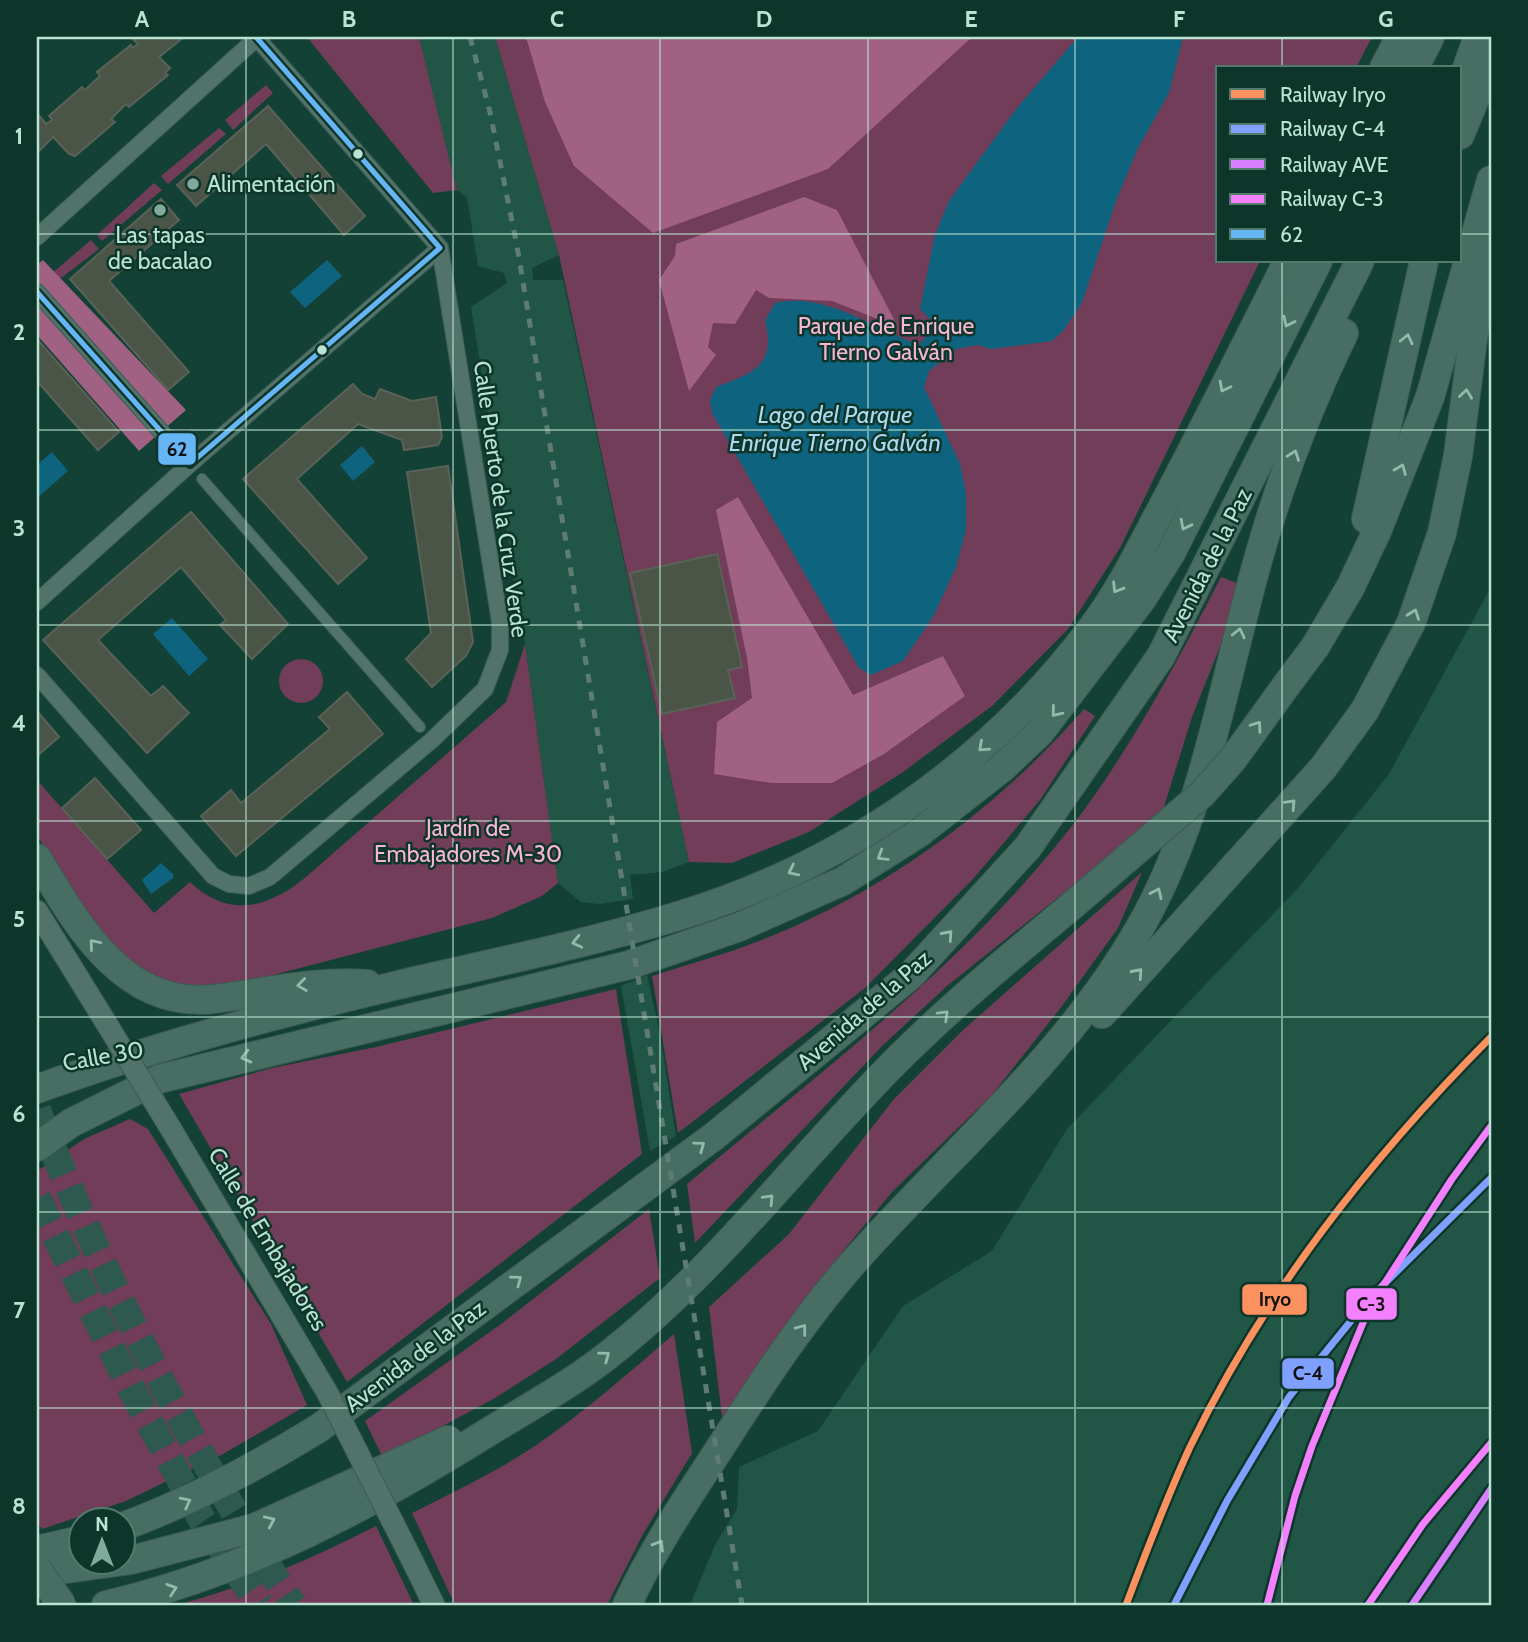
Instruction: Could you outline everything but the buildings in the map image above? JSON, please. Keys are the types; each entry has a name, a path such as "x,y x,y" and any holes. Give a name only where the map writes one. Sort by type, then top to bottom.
{"highway":[{"path":"1385,66 1400,37"},
{"path":"1415,66 1430,37"},
{"path":"1461,66 1477,37"},
{"path":"1462,81 1477,37"},
{"path":"1462,130 1491,60"},
{"path":"106,1605 164,1592 252,1560 408,1482 549,1395 612,1352 721,1251 895,1062 978,983 1202,794 1233,759 1315,647 1350,588 1377,530 1430,397 1491,180"},
{"path":"850,1266 928,1201 1095,1023 1323,768 1365,710 1411,623 1442,533 1458,456 1477,307 1491,246"},
{"path":"37,1089 169,1044 394,986 645,926 775,879 844,846 906,808 960,768 1051,679 1095,625 1132,565 1193,451 1288,262"},
{"path":"37,1147 71,1123 159,1079 629,965 739,927 843,881 919,833 1002,768 1040,732 1142,600 1171,553 1317,262"},
{"name":"Avenida de la Paz","path":"136,1522 172,1509 262,1464 319,1428 713,1136 911,975 1028,847 1161,656 1359,262"},
{"path":"626,1605 680,1511 761,1384 850,1266 1089,1007 1139,929 1177,851 1199,788 1244,609 1271,520 1312,406 1379,262"},
{"path":"1289,682 1366,519 1424,262"},
{"path":"37,858 73,918 113,966 135,982 154,991 210,1000 317,983 394,986"},
{"name":"Calle 30","path":"37,1068 169,1044"},
{"path":"62,1605 37,1571 131,1560 254,1528 549,1395"},
{"path":"37,1550 66,1543"}],"main road":[{"name":"Calle de Embajadores","path":"37,911 171,1129 328,1394 434,1605"}],"street":[{"path":"37,237 257,37 440,248 190,464 37,602"},
{"name":"Calle Puerto de la Cruz Verde","path":"37,675 213,876 229,884 249,886 283,868 432,740 485,689 500,650 500,622 440,248"},
{"path":"37,292 190,464"},
{"path":"202,479 420,727"}],"shaded area":[{"path":"419,37 495,37 559,255 532,268 533,280 563,280 689,862 662,872 630,875 633,899 599,904 581,902 558,883 525,644 471,307 507,283 504,273 478,266 467,197 457,190"},
{"path":"526,37 972,37 828,169 653,233 574,166 545,102"},
{"path":"804,197 837,210 898,327 832,301 769,298 756,290 735,324 713,323 708,347 716,355 689,391 659,280 675,256 676,244"},
{"path":"43,260 186,410 139,451 37,335 37,265"},
{"path":"738,497 853,695 943,656 965,696 884,754 832,783 771,783 714,774 717,722 752,698 747,658 716,510"},
{"path":"1491,587 1491,1605 690,1605 715,1545 737,1509 739,1467 818,1431 903,1306 992,1251 1067,1129 1299,887 1389,774"},
{"path":"647,975 660,1035 676,1136 650,1151 621,986"}],"green space":[{"path":"307,37 419,37 457,190 433,193"},
{"name":"Parque de Enrique Tierno Galván","path":"495,37 1372,37 1357,66 1216,66 1216,262 1260,262 1120,548 1068,629 992,706 903,772 809,832 732,863 689,862 559,255"},
{"path":"266,85 273,93 233,130 225,120"},
{"path":"219,128 226,134 168,184 161,176"},
{"path":"154,183 162,190 102,241 97,235"},
{"path":"91,240 99,249 56,282 50,275"},
{"path":"1221,577 1237,583 1221,644 1192,717 1163,810 1110,856 947,986 882,1046 695,1243 687,1184 897,1008 996,914 1041,863 1084,810 1122,754 1174,667"},
{"name":"Jardín de Embajadores M-30","path":"525,644 558,883 542,896 492,918 223,988 194,990 137,972 82,908 37,835 37,780 154,913 190,882 219,901 234,905 263,902 292,888 306,877 506,702"},
{"path":"301,659 310,660 317,665 322,672 322,690 317,697 310,702 301,703 292,702 285,697 280,690 279,681 280,672 285,665 292,660"},
{"path":"1084,709 1095,716 1040,800 973,879 865,988 678,1133 652,976 746,946 805,921 850,899 893,873 976,814 1050,746"},
{"path":"1142,872 1118,928 1062,1006 992,1095 892,1192 815,1285 722,1417 709,1307 789,1234 894,1099 963,1030"},
{"path":"616,989 642,1154 347,1382 179,1094 272,1068 376,1047"},
{"path":"130,1119 148,1129 271,1324 307,1405 223,1454 126,1501 111,1506 66,1506 66,1521 42,1529 37,1523 37,1171 84,1139"},
{"path":"649,1209 660,1278 556,1359 495,1398 383,1458 365,1421 501,1324"},
{"path":"674,1334 692,1453 642,1536 607,1605 455,1605 412,1513 490,1473 535,1446 589,1406"},
{"path":"376,1526 414,1605 176,1605 228,1590 278,1571"}],"water":[{"name":"Lago del Parque Enrique Tierno Galván","path":"1078,37 1183,37 1169,93 1138,148 1116,201 1082,303 1063,331 1052,341 991,349 978,345 956,349 929,371 924,387 960,464 966,493 966,530 956,567 934,615 903,661 871,675 859,668 712,413 710,400 716,387 750,372 764,358 768,336 765,321 775,303 812,302 830,307 919,345 936,325 920,309 935,235 949,201 1016,109"},
{"path":"327,260 342,276 305,308 290,292"},
{"path":"362,446 375,462 353,481 340,465"},
{"path":"52,452 68,471 37,498 37,465"},
{"path":"172,618 208,659 189,676 153,634"},
{"path":"161,863 173,874 173,878 151,894 142,880"}],"tunnel":[{"path":"37,1110 92,1239 152,1364 219,1486 293,1605"},
{"path":"37,1198 131,1388 202,1520 260,1605"}],"railway":[{"path":"470,37 490,112 517,246 742,1605"}],"rail line":[{"name":"Iryo","path":"1126,1605 1190,1447 1220,1390 1286,1281 1362,1179 1446,1083 1491,1037"},
{"name":"C-3","path":"1267,1605 1295,1496 1312,1446 1370,1306 1452,1179 1491,1126"},
{"name":"C-4","path":"1174,1605 1227,1501 1289,1397 1368,1300 1491,1178"},
{"name":"C-3","path":"1368,1605 1423,1524 1491,1443"},
{"name":"AVE","path":"1412,1605 1491,1489"}],"transit line":[{"name":"62","path":"37,292 190,464 440,248 256,37"}],"place":[{"name":"Alimentación","path":"193,184"},
{"name":"Las tapas de bacalao","path":"160,210"}]}
